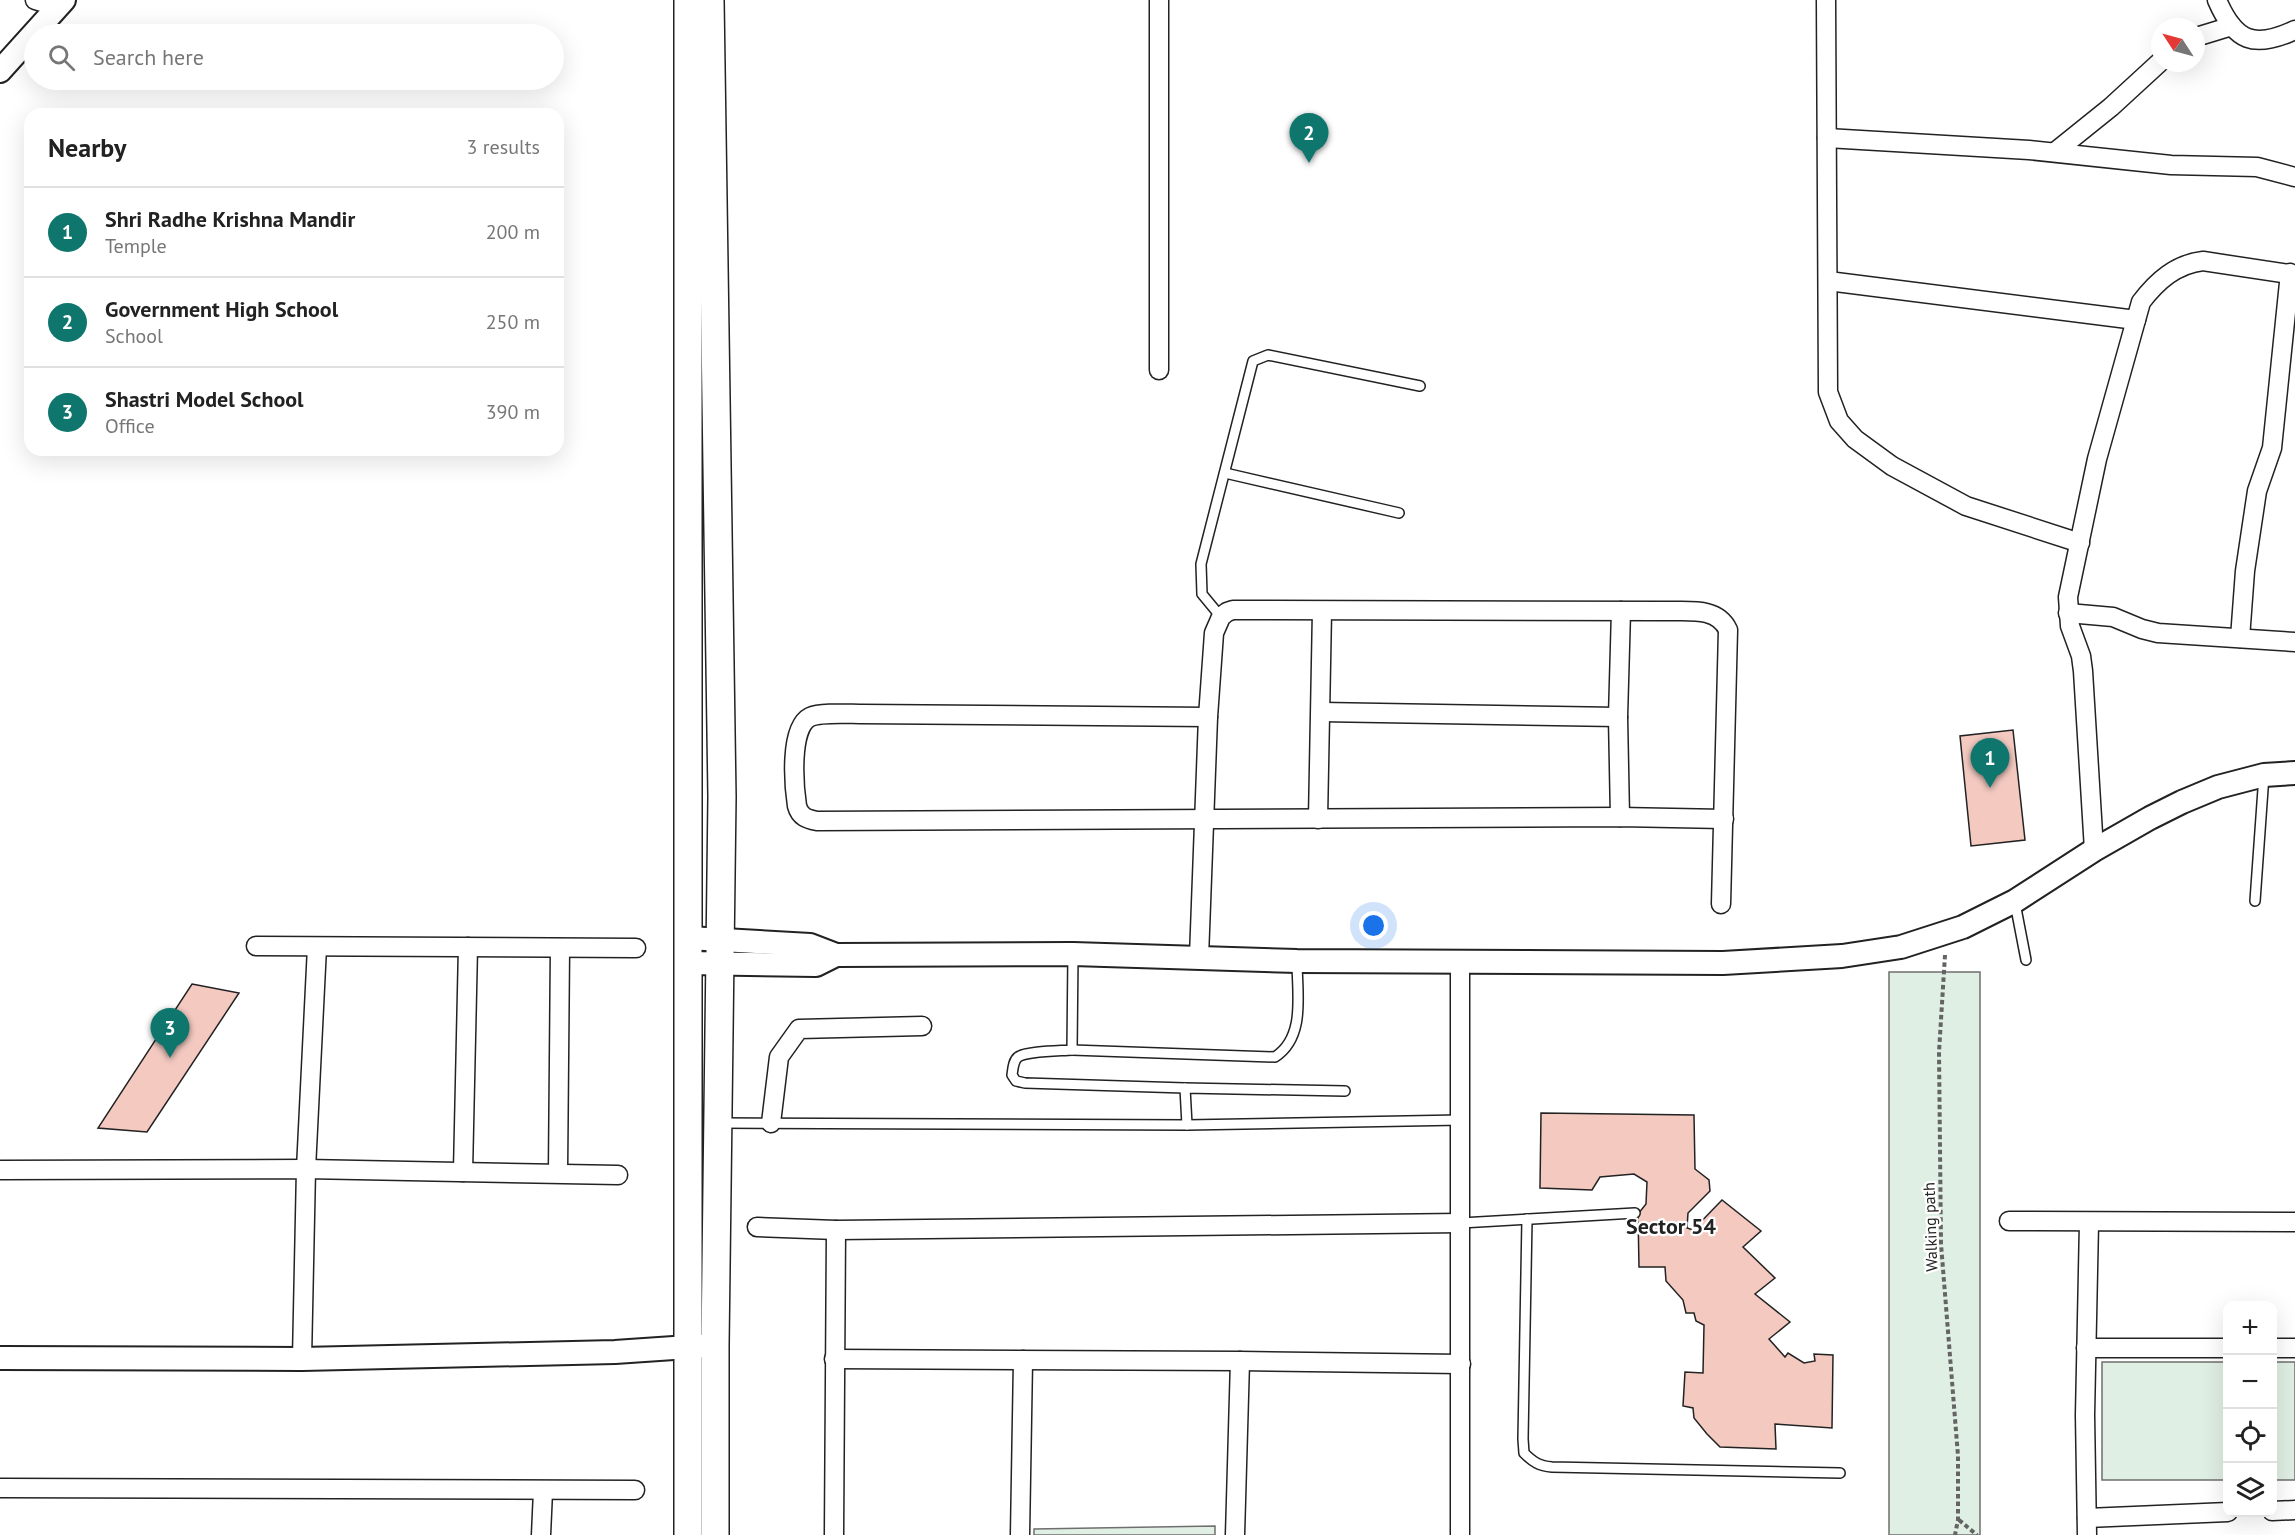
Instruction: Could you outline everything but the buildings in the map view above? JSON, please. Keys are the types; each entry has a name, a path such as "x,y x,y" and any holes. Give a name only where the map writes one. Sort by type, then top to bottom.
{"main road":[{"path":"688,0 688,950 702,1346 715,1535"},
{"path":"688,1535 717,1123 721,952 722,797 711,0"}],"street":[{"path":"35,0 61,3"},
{"path":"1159,0 1159,370"},
{"path":"1826,0 1828,392 1839,421 1855,439 1892,466 1965,506 2080,543"},
{"path":"2217,0 2222,13 2245,39 2260,41 2295,30"},
{"path":"42,24 61,3"},
{"path":"2205,34 2232,26"},
{"path":"0,71 24,44"},
{"path":"2055,152 2111,107 2151,70"},
{"path":"1827,138 2055,152 2171,165 2257,167 2295,177"},
{"path":"2094,850 2083,671 2081,656 2070,626 2068,597 2097,459 2142,302 2155,284 2189,263 2203,261 2292,274 2272,448 2257,491 2245,571 2240,638"},
{"path":"1828,281 2136,320"},
{"path":"1199,957 1208,717 1214,633 1221,617 1233,610 1620,611 1714,614 1724,621 1728,630 1721,904"},
{"path":"1318,819 1322,611"},
{"path":"1620,611 1618,717 1620,817"},
{"path":"2068,613 2113,616 2142,629 2158,633 2295,642"},
{"path":"1321,712 1618,717"},
{"path":"1208,717 817,715 809,717 800,726 795,741 795,795 799,813 817,821 1620,817 1724,819"},
{"path":"688,950 721,952 810,945 836,956 1074,954 1297,961 1460,963 1723,963 1842,956 1902,947 1963,927 2015,900 2150,818 2191,798 2218,787 2264,775 2295,773"},
{"path":"256,946 636,948"},
{"path":"302,1359 306,1169 317,947"},
{"path":"463,1172 468,947"},
{"path":"558,1172 560,948"},
{"path":"1460,963 1460,1535"},
{"path":"771,1123 779,1057 799,1029 922,1026"},
{"path":"0,1170 306,1169 558,1172 618,1175"},
{"path":"2009,1221 2295,1222"},
{"path":"757,1227 836,1230 1461,1223"},
{"path":"2088,1223 2087,1527 2223,1513"},
{"path":"834,1535 836,1230"},
{"path":"0,1358 302,1359 615,1352 702,1346"},
{"path":"2086,1348 2223,1348"},
{"path":"2277,1348 2295,1348"},
{"path":"834,1359 1461,1364"},
{"path":"1020,1535 1023,1360"},
{"path":"1235,1535 1239,1361"},
{"path":"0,1488 635,1490"},
{"path":"542,1535 543,1491"},
{"path":"2277,1511 2295,1510"}],"lane":[{"path":"1221,617 1202,594 1201,564 1253,361 1268,355 1420,387"},
{"path":"1225,473 1399,513"},
{"path":"2255,901 2264,775"},
{"path":"2015,900 2026,960"},
{"path":"1072,1050 1074,954"},
{"path":"1297,961 1296,1030 1285,1051 1275,1057 1072,1050 1025,1054 1017,1058 1012,1075 1016,1081 1024,1083 1345,1091"},
{"path":"1185,1088 1186,1125"},
{"path":"717,1123 1186,1125 1461,1120"},
{"path":"1461,1223 1635,1213"},
{"path":"1527,1219 1523,1439 1524,1453 1533,1462 1540,1466 1552,1467 1840,1473"}],"path":[{"name":"Walking path","path":"1947,933 1939,1052 1941,1244 1958,1456 1958,1520 1955,1535"},
{"path":"1958,1520 1977,1535"}],"green space":[{"path":"1889,972 1980,972 1980,1535 1889,1535"},
{"path":"2102,1362 2223,1362 2223,1480 2102,1480"},
{"path":"2277,1362 2295,1362 2295,1480 2277,1480"},
{"path":"1215,1526 1215,1535 1034,1535 1034,1529"}],"place":[{"name":"Government High School","path":"1309,163"},
{"name":"Shri Radhe Krishna Mandir","path":"1990,788"},
{"name":"Shastri Model School","path":"170,1058"}],"district":[{"name":"Sector 54","path":"1671,1226"}]}
